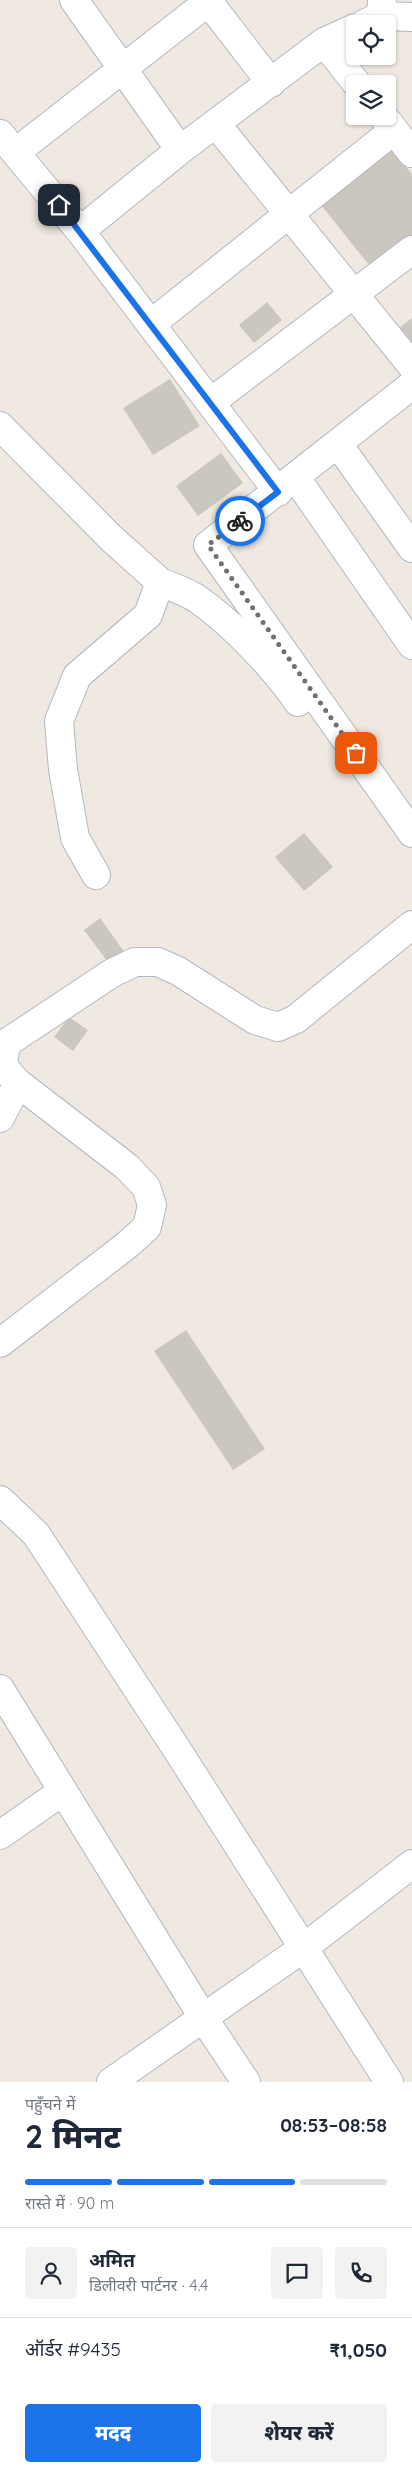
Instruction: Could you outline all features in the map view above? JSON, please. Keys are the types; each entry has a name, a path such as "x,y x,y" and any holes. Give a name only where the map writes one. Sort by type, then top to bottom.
{"street":[{"path":"74,0 180,150"},
{"path":"271,83 207,1 123,69 8,143 80,231 211,402 287,485 412,645"},
{"path":"376,13 412,17"},
{"path":"80,231 180,150 324,42 346,32"},
{"path":"324,42 350,75"},
{"path":"216,124 354,294 411,384 287,485 208,545 412,834"},
{"path":"150,324 288,213 386,125"},
{"path":"390,125 412,154"},
{"path":"211,402 412,250"},
{"path":"0,426 84,512 160,582 194,597 228,623 285,683 323,739 412,834"},
{"path":"338,444 412,548"},
{"path":"96,875 74,838 62,769 59,721 77,676 148,615 160,582"},
{"path":"0,1343 127,1245 147,1227 152,1205 146,1187 126,1167 18,1083 5,1070 1,1055 8,1042 112,973 135,962 158,962 178,971 255,1020 278,1027 296,1019 412,925"},
{"path":"0,1118 18,1083"},
{"path":"0,1500 36,1534 176,1748 302,1949 389,2082"},
{"path":"0,1689 204,2018 246,2082"},
{"path":"0,1835 63,1791"},
{"path":"111,2082 302,1949 412,1864"}],"building":[{"path":"391,148 412,174 412,239 373,270 321,205"},
{"path":"267,302 282,320 254,343 239,325"},
{"path":"412,318 412,347 398,329"},
{"path":"170,379 200,426 153,455 123,408"},
{"path":"221,453 243,483 198,516 176,486"},
{"path":"304,833 333,867 304,891 275,857"},
{"path":"100,918 125,953 110,965 84,930"},
{"path":"69,1017 88,1030 73,1051 54,1037"},
{"path":"186,1330 265,1449 233,1470 154,1351"}],"way so far":[{"path":"240,521 208,545 356,753"}],"route":[{"path":"59,205 278,492 240,521"}]}
